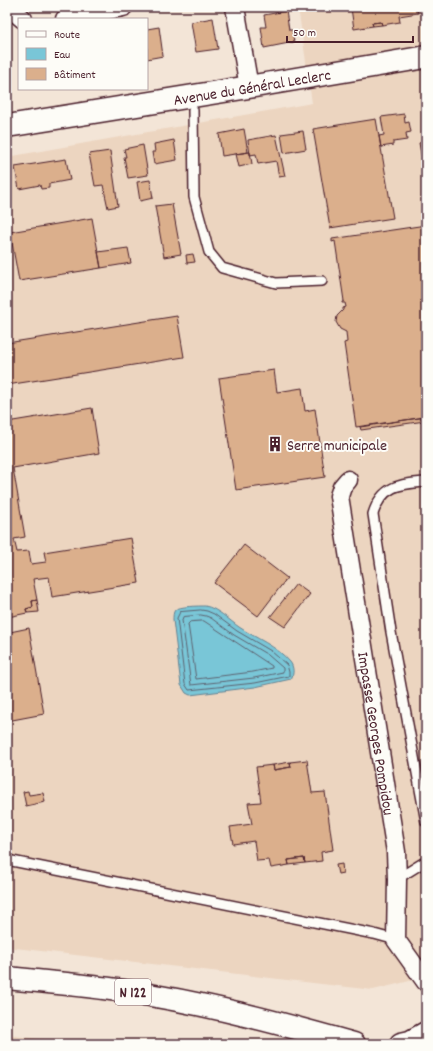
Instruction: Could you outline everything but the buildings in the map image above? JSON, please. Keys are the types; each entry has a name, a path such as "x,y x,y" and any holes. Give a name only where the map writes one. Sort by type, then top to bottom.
{"street":[{"path":"9,7 22,18"},
{"path":"70,18 123,7"},
{"path":"235,7 249,87"},
{"name":"Avenue du Général Leclerc","path":"7,126 426,57"},
{"name":"Avenue du Général Leclerc","path":"7,141 426,72"},
{"name":"Impasse Georges Pompidou","path":"348,480 342,487 339,496 396,852 396,940"},
{"path":"396,940 426,982"},
{"name":"N 122","path":"7,978 125,991 176,1000 239,1013 354,1044"},
{"path":"401,1044 410,1042 426,1034"},
{"path":"420,1044 426,1034"}],"lane":[{"path":"193,110 194,197 209,252 222,268 276,283 322,281"},
{"path":"426,482 395,487 385,492 377,502 373,514 391,632 426,822"},
{"path":"7,860 374,934 396,940"},
{"path":"397,879 426,861"}],"shaded area":[{"path":"298,7 426,7 426,977 373,990 7,947 7,157 312,103"},
{"path":"7,1035 58,1041 72,1044 7,1044"}],"water":[{"path":"189,606 205,606 218,612 285,656 293,668 291,679 255,687 190,695 186,693 181,685 173,613 177,609"}],"place":[{"name":"Serre municipale","path":"275,444"}]}
